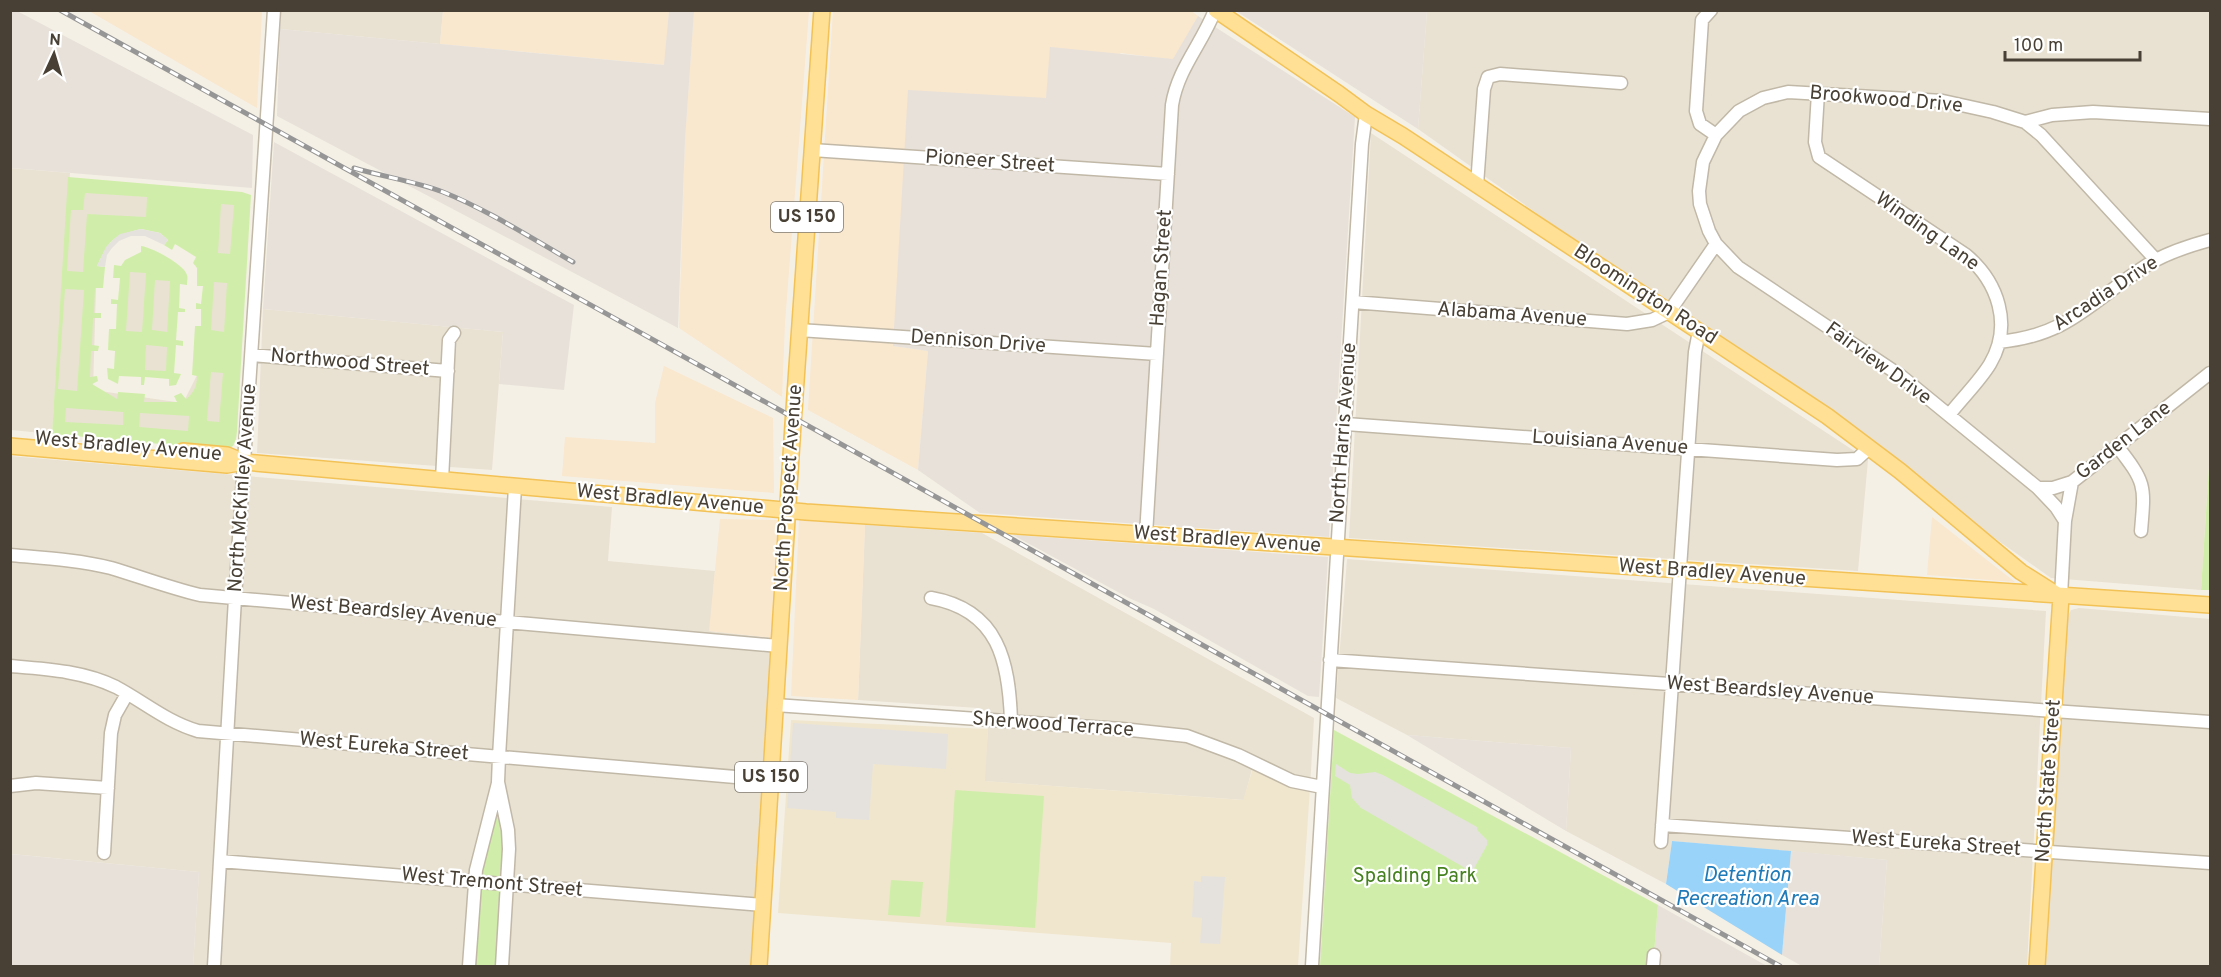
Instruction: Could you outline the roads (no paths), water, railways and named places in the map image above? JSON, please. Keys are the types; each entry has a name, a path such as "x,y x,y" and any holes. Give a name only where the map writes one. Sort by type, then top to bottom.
{"main road":[{"name":"North Prospect Avenue","path":"759,966 787,510 822,10"},
{"name":"Bloomington Road","path":"1215,10 1366,114 1827,416 2021,573 2061,596"},
{"name":"West Bradley Avenue","path":"10,436 228,455 244,462"},
{"name":"West Bradley Avenue","path":"10,446 227,465 244,462 787,510 2211,606"},
{"name":"North State Street","path":"2037,966 2061,596"}],"street":[{"name":"North McKinley Avenue","path":"214,966 235,598 274,10"},
{"name":"Hagan Street","path":"1146,535 1175,89 1210,24 1215,10"},
{"path":"1711,10 1702,20 1696,111 1700,124 1716,135"},
{"path":"1477,185 1484,89 1488,77 1500,74 1621,82"},
{"name":"Brookwood Drive","path":"1716,244 1703,218 1699,190 1703,162 1716,135 1739,111 1763,98 1788,92 1943,101 1994,112 2025,122"},
{"name":"Winding Lane","path":"1818,93 1815,142 1819,157 1966,255 1988,276 1999,302 2001,318 1999,342 1989,365 1948,415"},
{"path":"2025,122 2052,115 2093,112 2211,119"},
{"name":"North Harris Avenue","path":"1312,966 1362,144 1366,114"},
{"path":"2025,122 2041,135 2156,260"},
{"name":"Pioneer Street","path":"812,150 1168,174"},
{"name":"Arcadia Drive","path":"1999,342 2033,337 2063,325 2156,260 2188,246 2211,240"},
{"path":"1670,312 1716,244"},
{"name":"Fairview Drive","path":"1716,244 1738,267 1901,376 2038,488 2056,507 2065,522"},
{"name":"Alabama Avenue","path":"1353,302 1627,324 1652,320 1670,312"},
{"name":"Dennison Drive","path":"799,330 1157,354"},
{"path":"1661,842 1695,352 1699,331"},
{"path":"442,480 449,340 454,333"},
{"name":"Northwood Street","path":"252,355 448,371"},
{"name":"Garden Lane","path":"2061,596 2065,522 2072,482 2211,373"},
{"name":"Louisiana Avenue","path":"1346,424 1849,460 1862,456 1869,448"},
{"path":"2117,446 2134,467 2143,486 2141,531"},
{"path":"2038,488 2058,488 2072,482"},
{"path":"502,966 508,830 498,782 515,487"},
{"name":"West Beardsley Avenue","path":"10,555 111,568 175,590 200,595 779,646"},
{"path":"931,598 950,602 966,609 989,631 1007,671 1011,721"},
{"name":"West Beardsley Avenue","path":"1330,660 2211,722"},
{"name":"West Eureka Street","path":"10,666 74,673 113,686 151,710 184,727 198,731 771,780"},
{"path":"104,853 113,721 127,694"},
{"name":"Sherwood Terrace","path":"775,705 1122,729 1187,736 1238,755 1292,781 1322,787"},
{"path":"469,966 475,881 489,810 498,782"},
{"path":"10,786 36,783 108,788"},
{"name":"West Eureka Street","path":"1662,825 2211,863"},
{"name":"West Tremont Street","path":"220,861 763,905"}],"water":[{"name":"Detention Recreation Area","path":"1672,841 1791,851 1782,955 1666,884"}],"railway":[{"path":"60,10 1780,966"},
{"path":"354,168 421,185 460,199 573,262"}],"park label":[{"name":"Spalding Park","path":"1415,877"}]}
